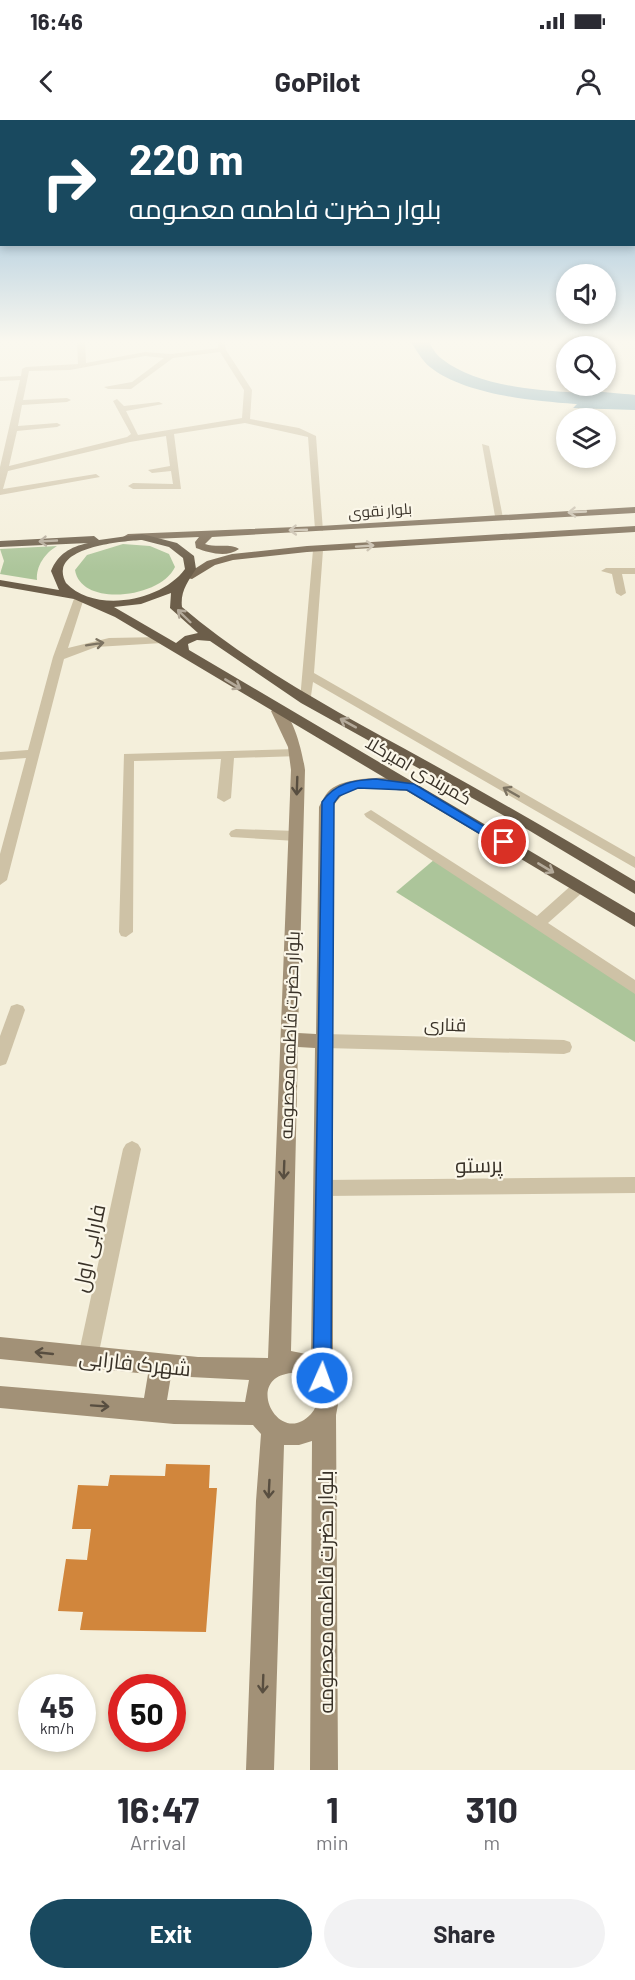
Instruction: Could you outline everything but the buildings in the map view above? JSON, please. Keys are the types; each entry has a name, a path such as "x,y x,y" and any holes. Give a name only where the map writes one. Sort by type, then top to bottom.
{"highway":[{"path":"80,598 61,585 57,577 63,561 83,547 128,537"},
{"path":"0,544 128,537 156,539 179,548 190,561 184,580 171,591 144,601 128,603 94,602 0,583"},
{"name":"کمربندی امیرکلا","path":"184,580 175,598 176,608 184,617 213,638 306,700 515,816 635,888"},
{"name":"کمربندی امیرکلا","path":"94,602 119,614 278,711 410,786 635,921"},
{"path":"183,654 182,643 188,638 203,636 213,638"}],"main road":[{"name":"بلوار نقوی","path":"128,537 320,529 500,516 635,510"},
{"name":"بلوار نقوی","path":"184,580 211,562 232,557 635,529"},
{"path":"210,533 200,542 200,546 204,549 285,546 312,550"},
{"name":"بلوار حضرت فاطمه معصومه","path":"274,1366 296,836 296,753 293,739 278,711"},
{"name":"بلوار حضرت فاطمه معصومه","path":"322,1378 326,807 335,793 356,784 410,786"},
{"path":"288,1040 325,1041"},
{"name":"شهرک فارابی","path":"0,1348 211,1369 274,1366"},
{"path":"0,1397 266,1422 293,1435 305,1433 316,1425 324,1414 327,1389 322,1378 303,1363 291,1361 274,1366 259,1385 256,1395 266,1422 268,1501 260,1770"},
{"path":"153,1410 161,1365"},
{"name":"بلوار حضرت فاطمه معصومه","path":"324,1414 324,1770"}],"street":[{"path":"15,418 2,470 0,489 96,477"},
{"path":"127,418 135,434 130,439"},
{"path":"2,470 169,431 246,420 254,424 298,429 312,436 320,529"},
{"path":"12,429 57,425"},
{"path":"133,486 178,487 169,431"},
{"path":"486,446 500,516"},
{"path":"152,470 175,468"},
{"path":"306,700 312,550"},
{"path":"621,593 611,571 635,572"},
{"path":"0,880 59,657 80,598"},
{"path":"59,657 72,650 94,644 162,640"},
{"path":"308,674 635,863"},
{"path":"0,756 34,753"},
{"path":"126,932 128,757 296,753"},
{"path":"224,798 228,754"},
{"path":"428,768 445,754"},
{"path":"515,816 531,804"},
{"path":"371,814 635,988"},
{"path":"236,834 296,836"},
{"path":"538,924 579,887"},
{"path":"0,1059 17,1010"},
{"name":"قناری","path":"325,1041 564,1047"},
{"name":"فارابی اول","path":"88,1357 132,1149"},
{"name":"پرستو","path":"324,1188 635,1185"}],"green space":[{"path":"123,544 150,546 169,554 175,567 167,578 139,592 106,594 91,590 80,582 75,570 87,555"},
{"path":"57,546 42,560 37,580 0,574 4,561 0,549"},
{"path":"435,859 635,983 635,1042 396,892"}],"route":[{"path":"322,1378 326,807 335,793 348,786 365,783 410,786 504,842"}]}
